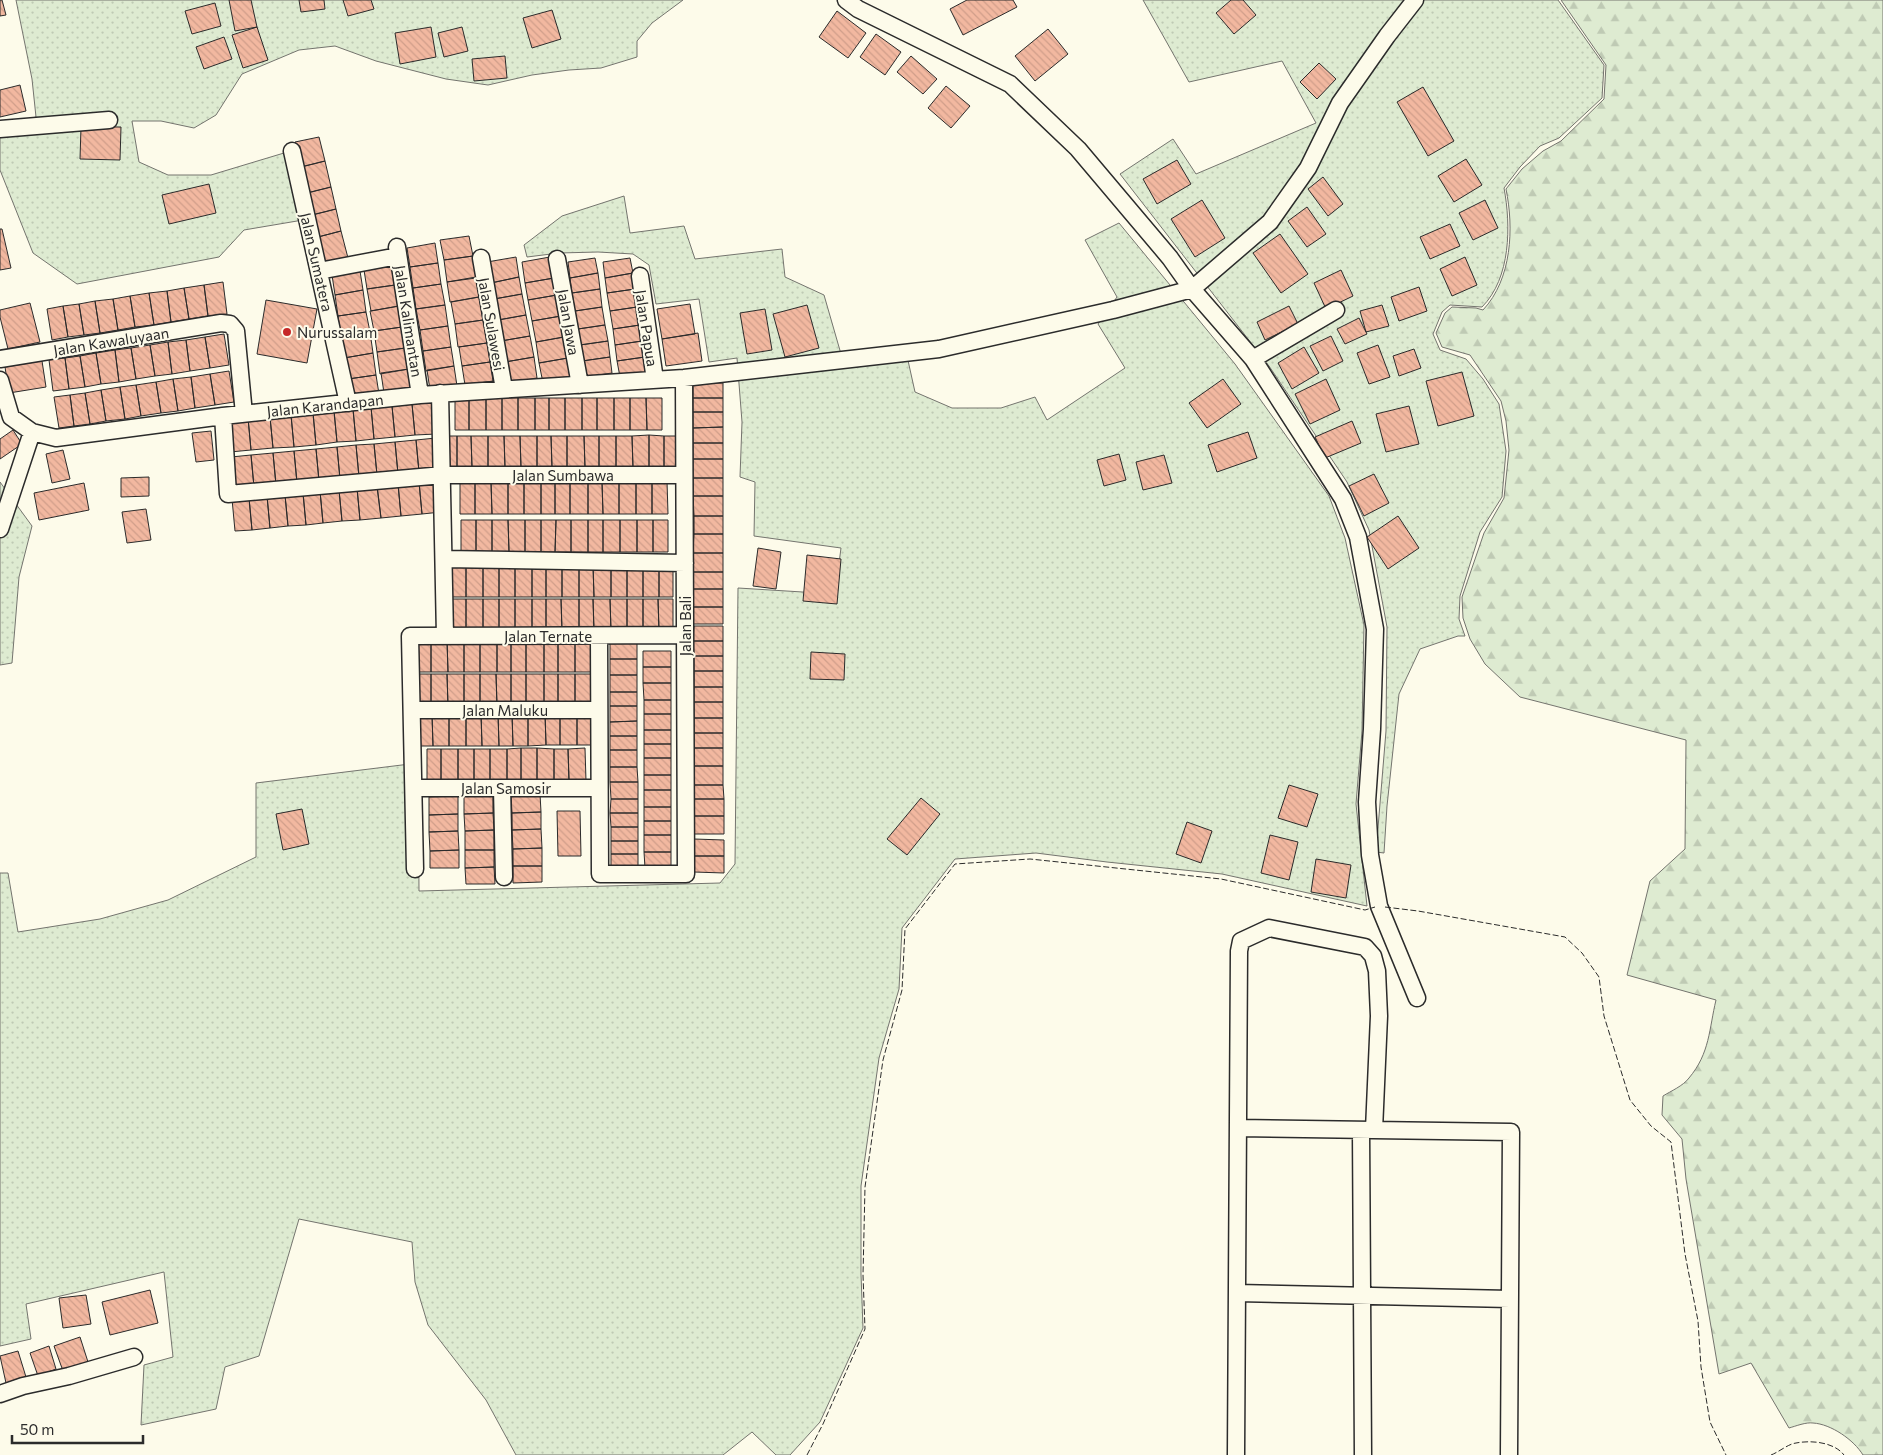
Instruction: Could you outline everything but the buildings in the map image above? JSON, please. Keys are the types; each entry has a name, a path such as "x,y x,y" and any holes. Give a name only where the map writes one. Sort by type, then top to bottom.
{"street":[{"path":"846,0 858,9 1010,84 1078,149 1170,258 1192,289 1253,359 1343,499 1358,537 1375,630 1372,729 1366,802 1370,855 1379,906 1417,998"},
{"path":"1192,289 1270,222 1308,168 1340,103 1415,0"},
{"path":"0,129 109,120"},
{"name":"Jalan Sumatera","path":"292,151 348,403"},
{"name":"Jalan Kalimantan","path":"319,271 398,252 420,395"},
{"name":"Jalan Sulawesi","path":"481,258 504,389"},
{"name":"Jalan Jawa","path":"557,258 580,385"},
{"name":"Jalan Papua","path":"640,276 656,380"},
{"name":"Jalan Karandapan","path":"0,380 6,418 32,432 56,438 223,416 420,395 684,378 939,348 1112,310 1192,289"},
{"path":"1253,359 1336,310"},
{"name":"Jalan Kawaluyaan","path":"0,359 221,323 230,324 236,331 244,414"},
{"name":"Jalan Bali","path":"599,788 600,874 686,874 684,378"},
{"path":"440,393 445,636"},
{"name":"Jalan Sumbawa","path":"223,416 228,494 443,475 684,474"},
{"path":"0,529 32,432"},
{"path":"444,558 684,563"},
{"name":"Jalan Ternate","path":"412,710 410,636 685,636"},
{"path":"599,636 599,788"},
{"path":"412,710 416,869"},
{"name":"Jalan Maluku","path":"412,710 599,710"},
{"name":"Jalan Samosir","path":"414,788 599,788"},
{"path":"502,788 504,877"},
{"path":"1236,1455 1239,951 1241,941 1269,928 1365,947 1373,956 1377,971 1379,1016 1368,1130 1362,1296 1363,1455"},
{"path":"1238,1128 1511,1132 1509,1455"},
{"path":"1237,1293 1510,1299"},
{"path":"0,1394 23,1386 69,1376 134,1357"}],"green space":[{"path":"16,0 683,0 652,23 637,41 637,57 601,68 532,75 488,85 446,79 376,61 335,46 299,50 242,74 216,115 194,128 161,121 132,121 139,162 168,175 211,175 284,153 303,220 244,230 219,257 77,284 33,253 0,170 0,127 36,117 32,79"},
{"path":"1143,0 1558,0 1604,65 1602,98 1559,138 1540,146 1520,167 1504,188 1508,234 1504,266 1492,295 1482,307 1450,305 1442,312 1433,334 1440,350 1466,359 1483,379 1499,404 1506,451 1502,497 1480,532 1460,596 1459,619 1465,636 1458,636 1420,649 1399,694 1384,853 1376,852 1386,731 1387,627 1369,530 1347,482 1269,366 1120,174 1173,139 1196,174 1316,123 1282,61 1189,82"},
{"path":"1561,0 1883,0 1883,1455 1863,1455 1848,1439 1827,1426 1807,1423 1789,1428 1751,1363 1719,1374 1686,1179 1682,1139 1662,1115 1663,1096 1686,1081 1696,1069 1701,1059 1708,1040 1716,1000 1627,975 1650,881 1685,849 1686,740 1520,697 1485,664 1470,639 1463,618 1462,597 1484,533 1504,498 1509,450 1506,421 1501,401 1470,355 1442,347 1436,333 1445,313 1452,307 1483,310 1500,284 1505,268 1510,236 1506,189 1522,169 1543,151 1561,141 1604,99 1606,65"},
{"path":"624,196 630,233 684,226 695,259 782,249 785,277 824,295 841,354 905,347 915,392 952,408 1001,408 1035,397 1047,420 1125,368 1098,324 1117,297 1085,240 1119,223 1235,364 1329,496 1345,538 1364,625 1362,731 1356,804 1367,906 1222,874 1036,853 955,859 902,928 899,989 879,1058 861,1186 863,1328 820,1422 790,1455 776,1455 752,1432 723,1455 516,1455 486,1400 428,1325 415,1282 412,1242 299,1219 259,1356 225,1367 216,1409 141,1425 144,1365 173,1357 164,1272 26,1304 31,1339 0,1346 0,873 8,873 18,932 100,919 168,900 256,857 256,783 418,763 419,891 720,883 735,864 738,588 835,594 841,548 754,536 755,482 740,477 742,422 737,358 709,362 699,299 656,304 649,265 633,254 598,252 559,253 527,257 524,245 562,216"},
{"path":"0,482 32,526 19,577 12,663 0,665"}],"fence":[{"path":"807,1455 823,1424 865,1329 863,1275 865,1187 883,1060 902,990 905,929 955,864 1030,859 1221,879 1365,910 1375,907"},
{"path":"1385,907 1565,937 1582,953 1599,977 1604,1016 1630,1100 1651,1126 1671,1142 1685,1254 1698,1321 1701,1367 1710,1422 1726,1455"},
{"path":"1771,1455 1787,1446 1802,1442 1822,1443 1834,1447 1844,1455"}],"place":[{"name":"Nurussalam","path":"287,332"}]}
